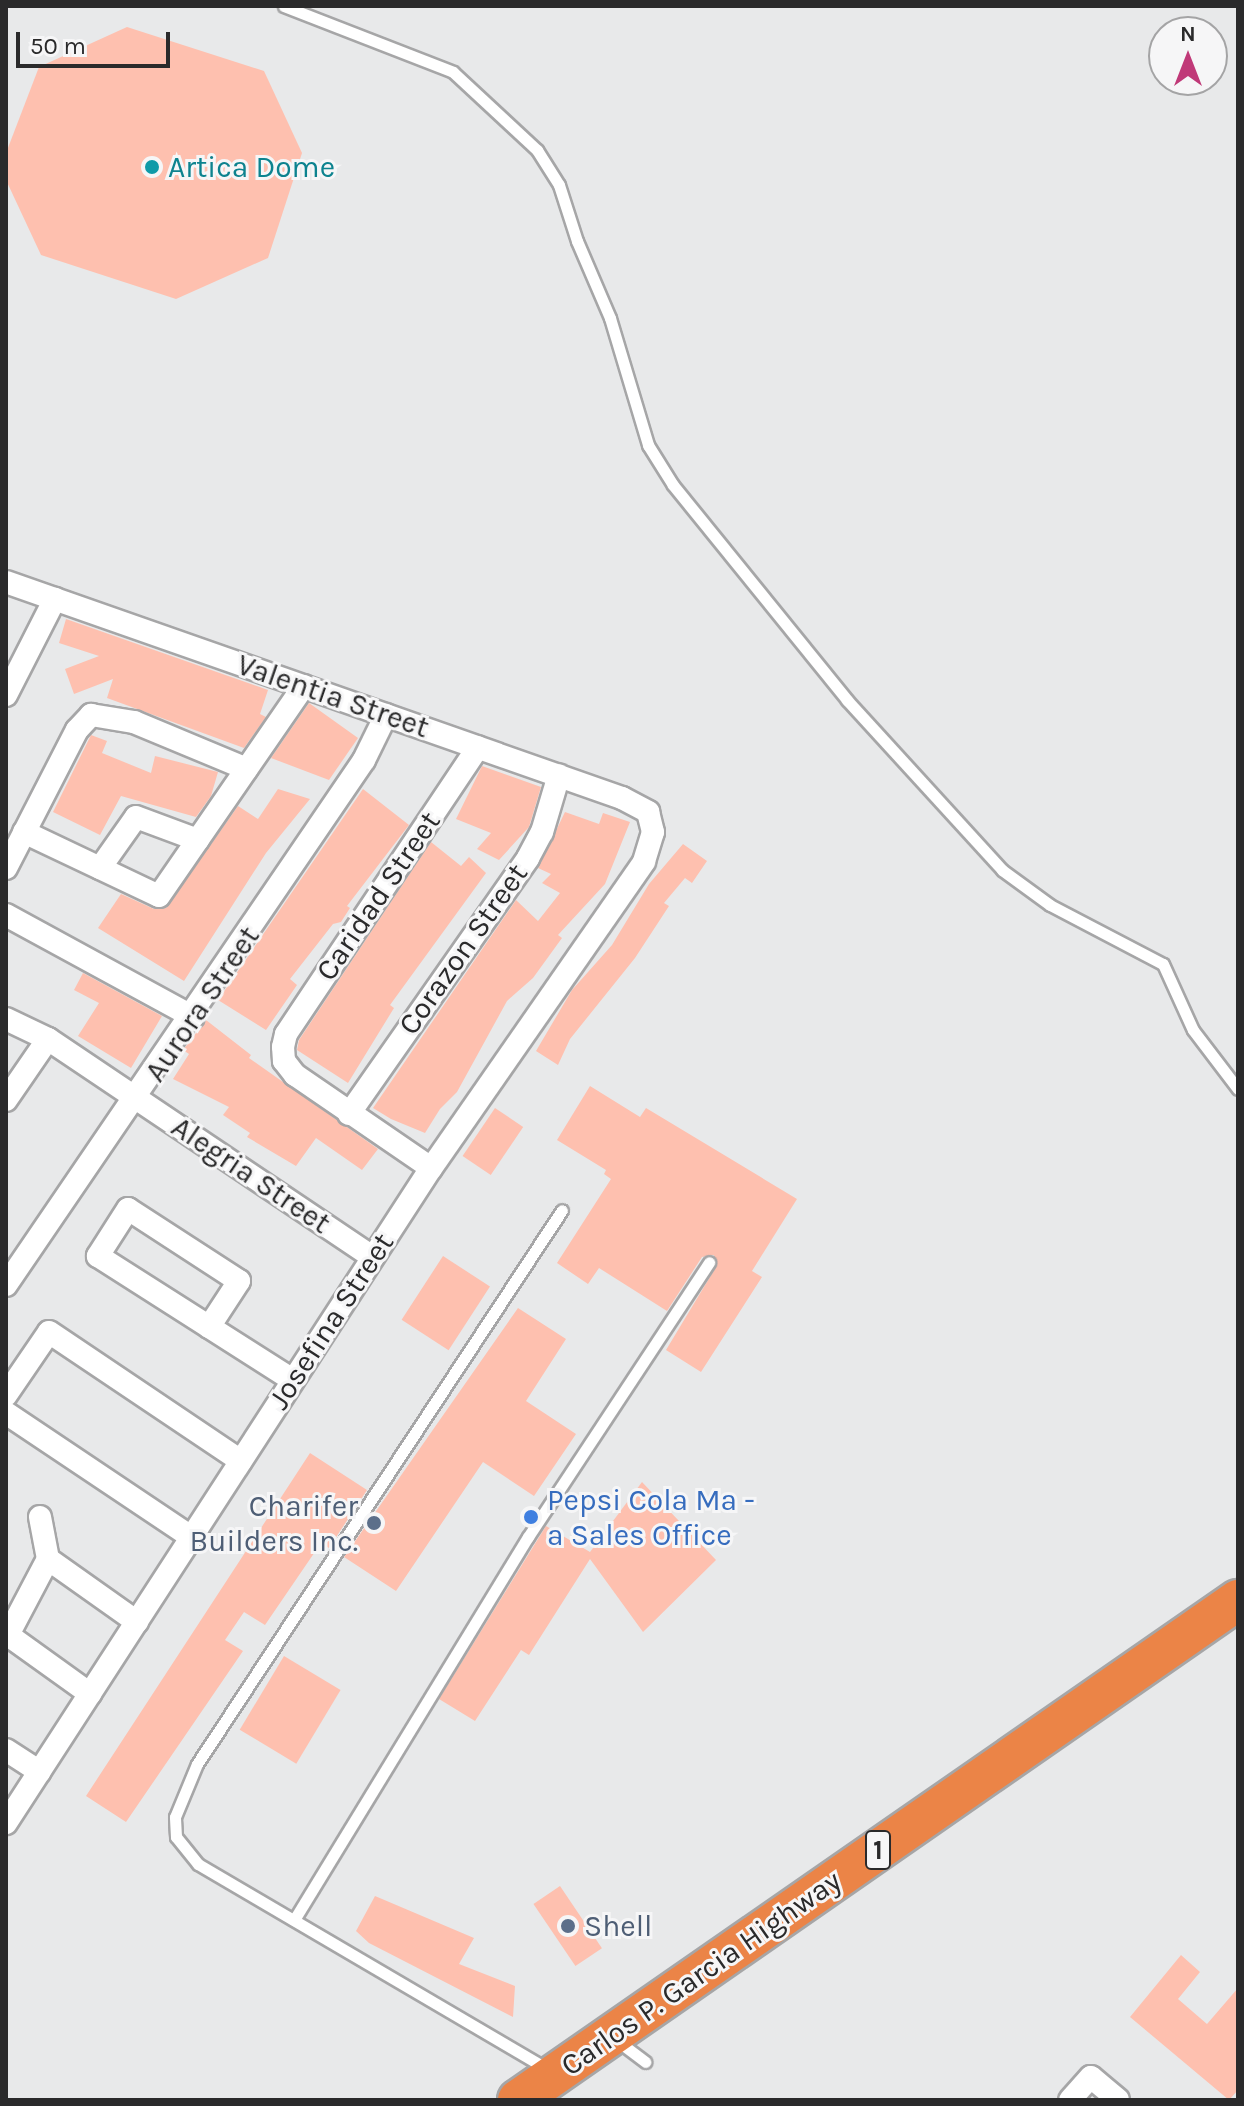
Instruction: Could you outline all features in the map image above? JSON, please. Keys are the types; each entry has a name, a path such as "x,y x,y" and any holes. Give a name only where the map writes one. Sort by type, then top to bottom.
{"highway":[{"name":"Carlos P. Garcia Highway","path":"518,2100 1238,1600"}],"street":[{"name":"Valentia Street","path":"6,582 559,775 640,805 652,820"},
{"path":"6,695 55,599"},
{"path":"24,832 159,896 304,686"},
{"path":"6,868 77,730 91,715 134,722 247,769"},
{"name":"Aurora Street","path":"6,1285 193,1017 364,760 386,715"},
{"name":"Caridad Street","path":"349,1114 295,1075 284,1061 286,1034 478,747"},
{"name":"Corazon Street","path":"349,1114 528,858 542,832 559,775"},
{"path":"100,868 136,817 198,840"},
{"name":"Josefina Street","path":"6,1823 431,1168 644,862 652,820"},
{"path":"6,915 193,1017"},
{"name":"Alegria Street","path":"6,1019 48,1039 373,1257"},
{"path":"6,1100 48,1039"},
{"path":"349,1114 431,1168"},
{"path":"209,1327 239,1281 128,1209 98,1256 209,1327 293,1380"},
{"path":"6,1395 49,1332 241,1461"},
{"path":"6,1413 191,1537"},
{"path":"40,1517 48,1559 8,1635 90,1694"},
{"path":"48,1559 137,1622"},
{"path":"6,1750 40,1772"},
{"path":"1070,2100 1091,2077 1118,2100"}],"lane":[{"path":"284,6 453,72 537,150 559,185 577,241 610,318 648,445 673,485 847,700 1002,870 1050,905 1163,964 1193,1030 1238,1089"},
{"path":"556,2074 185,1853 176,1837 175,1817 182,1791 323,1568 562,1210"},
{"path":"294,1920 528,1537 709,1262"},
{"path":"612,2037 645,2062"}],"building":[{"name":"Artica Dome","path":"127,27 264,71 302,153 268,258 176,299 41,255 6,180 6,153 39,67"},
{"path":"66,619 268,690 260,714 266,717 244,748 107,698 113,679 74,694 65,669 99,656 59,643"},
{"path":"309,703 358,738 329,780 271,758"},
{"path":"91,735 107,741 102,753 151,773 155,756 218,772 211,796 196,817 121,796 100,835 53,812"},
{"path":"482,766 541,787 529,827 499,860 477,849 491,833 456,819"},
{"path":"278,789 310,799 266,853 184,981 98,928 121,894 154,909 166,908 238,806 258,819"},
{"path":"363,789 409,825 347,906 350,908 341,922 333,924 290,979 297,985 266,1030 218,1000"},
{"path":"565,812 599,824 603,813 630,822 605,884 558,935 562,938 533,978 507,1001 457,1092 440,1109 425,1133 391,1119 373,1108 516,900 538,921 560,893 542,883 551,874 538,868"},
{"path":"431,842 461,866 469,857 486,873 390,1005 394,1008 348,1083 297,1050 299,1040"},
{"path":"683,844 707,861 692,883 685,878 664,903 669,906 635,958 570,1039 558,1065 536,1051 572,990 612,945 649,884"},
{"path":"83,973 162,1016 131,1068 78,1036 99,1003 74,990"},
{"path":"206,1020 251,1055 249,1058 378,1149 362,1170 316,1138 296,1166 247,1137 250,1133 223,1115 229,1107 173,1079 189,1054 183,1050"},
{"path":"590,1086 640,1117 646,1108 797,1199 752,1271 762,1277 701,1372 666,1350 716,1267 714,1255 702,1257 667,1311 599,1268 588,1284 557,1263 611,1179 604,1174 606,1170 557,1140"},
{"path":"495,1108 523,1127 491,1175 463,1156"},
{"path":"443,1256 490,1286 449,1350 402,1320"},
{"path":"518,1308 566,1339 526,1401 576,1434 534,1496 483,1462 396,1591 344,1557"},
{"path":"310,1453 367,1490 329,1548 321,1543 265,1625 244,1612 225,1640 243,1651 126,1822 86,1796"},
{"path":"642,1482 716,1560 643,1632 590,1559 529,1655 521,1650 475,1721 439,1699 546,1526 590,1552"},
{"path":"284,1656 341,1690 296,1764 240,1730"},
{"name":"Shell","path":"560,1886 602,1948 575,1966 533,1904"},
{"path":"375,1896 474,1938 459,1964 515,1986 513,2017 369,1943 356,1931"},
{"path":"1181,1955 1200,1972 1178,1999 1207,2024 1238,1988 1238,2090 1229,2100 1130,2017"}],"place":[{"name":"Artica Dome","path":"152,167"},
{"name":"Pepsi Cola Ma - a Sales Office","path":"531,1517"},
{"name":"Charifer Builders Inc.","path":"374,1523"},
{"name":"Shell","path":"568,1926"}]}
